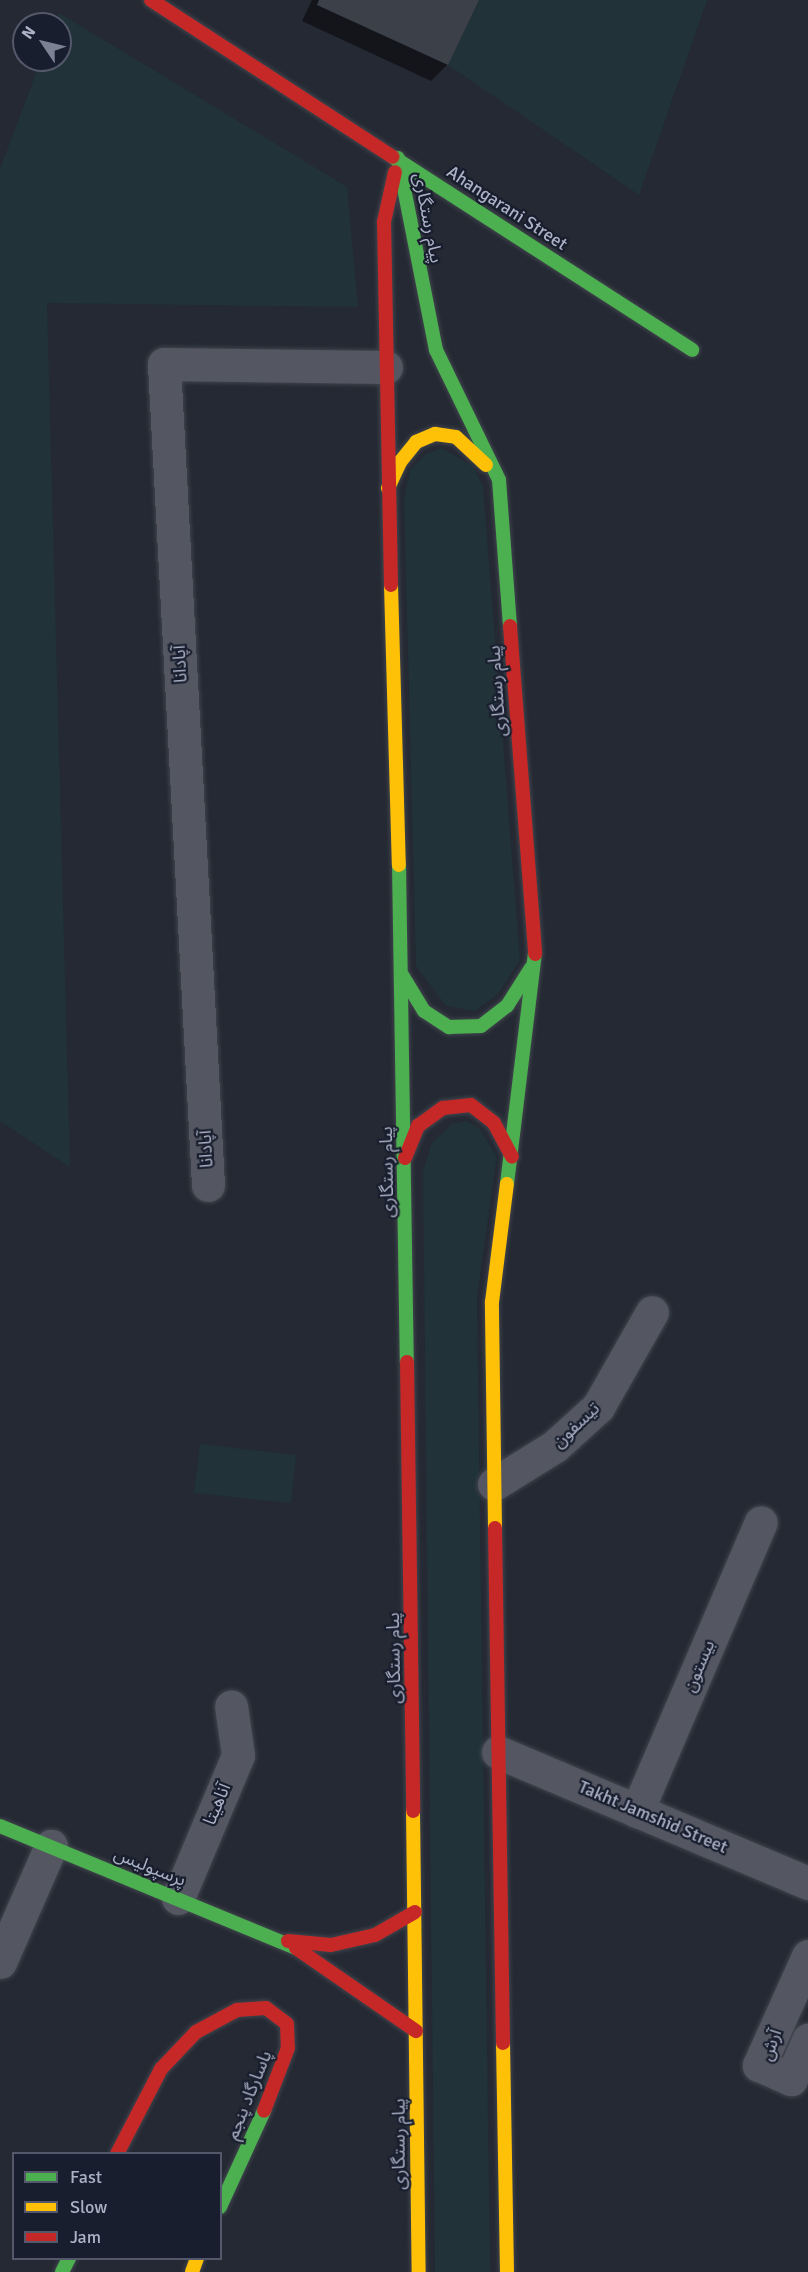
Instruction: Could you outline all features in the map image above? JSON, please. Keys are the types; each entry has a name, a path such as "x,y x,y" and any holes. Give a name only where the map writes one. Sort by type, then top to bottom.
{"street":[{"name":"Ahangarani Street","path":"151,0 692,350"},
{"name":"پیام رستگاری","path":"398,158 384,222 388,490 402,975 417,2031 418,2272"},
{"name":"پیام رستگاری","path":"398,158 436,350 499,480 536,962 492,1302 507,2272"},
{"name":"آپادانا","path":"208,1185 164,364 386,367"},
{"path":"388,490 400,462 411,449 435,434 463,442 499,480"},
{"path":"402,975 424,1011 449,1028 481,1026 507,1006 536,962"},
{"path":"405,1159 418,1126 443,1108 471,1105 494,1123 512,1157"},
{"name":"تیسفون","path":"494,1484 555,1446 598,1407 652,1312"},
{"name":"بیستون","path":"637,1811 761,1521"},
{"name":"آناهیتا","path":"178,1898 238,1755 231,1706"},
{"name":"Takht Jamshid Street","path":"498,1752 808,1883"},
{"name":"پرسپولیس","path":"0,1826 286,1941 417,2031"},
{"path":"0,1962 51,1846"},
{"name":"پرسپولیس","path":"286,1941 331,1945 364,1938 415,1912"},
{"name":"آرش","path":"808,1956 759,2065 791,2079 808,2040"},
{"name":"پاسارگاد پنجم","path":"118,2152 161,2069 196,2032 237,2010 266,2008 287,2024 288,2048 276,2085 222,2203"}],"shaded area":[{"path":"479,0 707,0 639,195 448,65"},
{"path":"72,21 347,187 358,307 47,303 70,1167 0,1121 0,169 36,72 72,72"},
{"path":"442,448 474,467 483,487 520,960 498,994 475,1011 446,1006 416,966 404,500 410,470 426,454"},
{"path":"467,1121 479,1128 497,1157 477,1297 490,2272 435,2272 423,1171 432,1143 452,1124"},
{"path":"200,1444 296,1455 291,1503 194,1493"}],"building":[{"path":"319,0 479,0 448,65 317,5"}],"traffic: fast":[{"path":"393,157 692,350"},
{"path":"398,158 436,350 499,480 510,626"},
{"path":"399,865 407,1362"},
{"path":"507,1184 535,954"},
{"path":"402,975 424,1011 449,1027 481,1026 507,1006 531,968"},
{"path":"0,1826 296,1948"},
{"path":"222,2203 264,2111"},
{"path":"62,2272 68,2260"}],"traffic: slow":[{"path":"388,488 400,462 416,442 435,434 456,437 486,465"},
{"path":"391,585 399,865"},
{"path":"495,1528 492,1302 507,1184"},
{"path":"413,1811 419,2272"},
{"path":"503,2043 507,2272"},
{"path":"192,2272 196,2260"}],"traffic: jam":[{"path":"151,0 393,157"},
{"path":"391,585 384,222 395,172"},
{"path":"510,626 535,954"},
{"path":"405,1158 418,1126 443,1108 471,1105 494,1123 512,1157"},
{"path":"407,1362 413,1811"},
{"path":"495,1528 503,2043"},
{"path":"288,1941 331,1945 375,1935 415,1912"},
{"path":"296,1948 416,2031"},
{"path":"118,2152 161,2069 196,2032 237,2010 266,2008 287,2024 288,2048 264,2111"}]}
